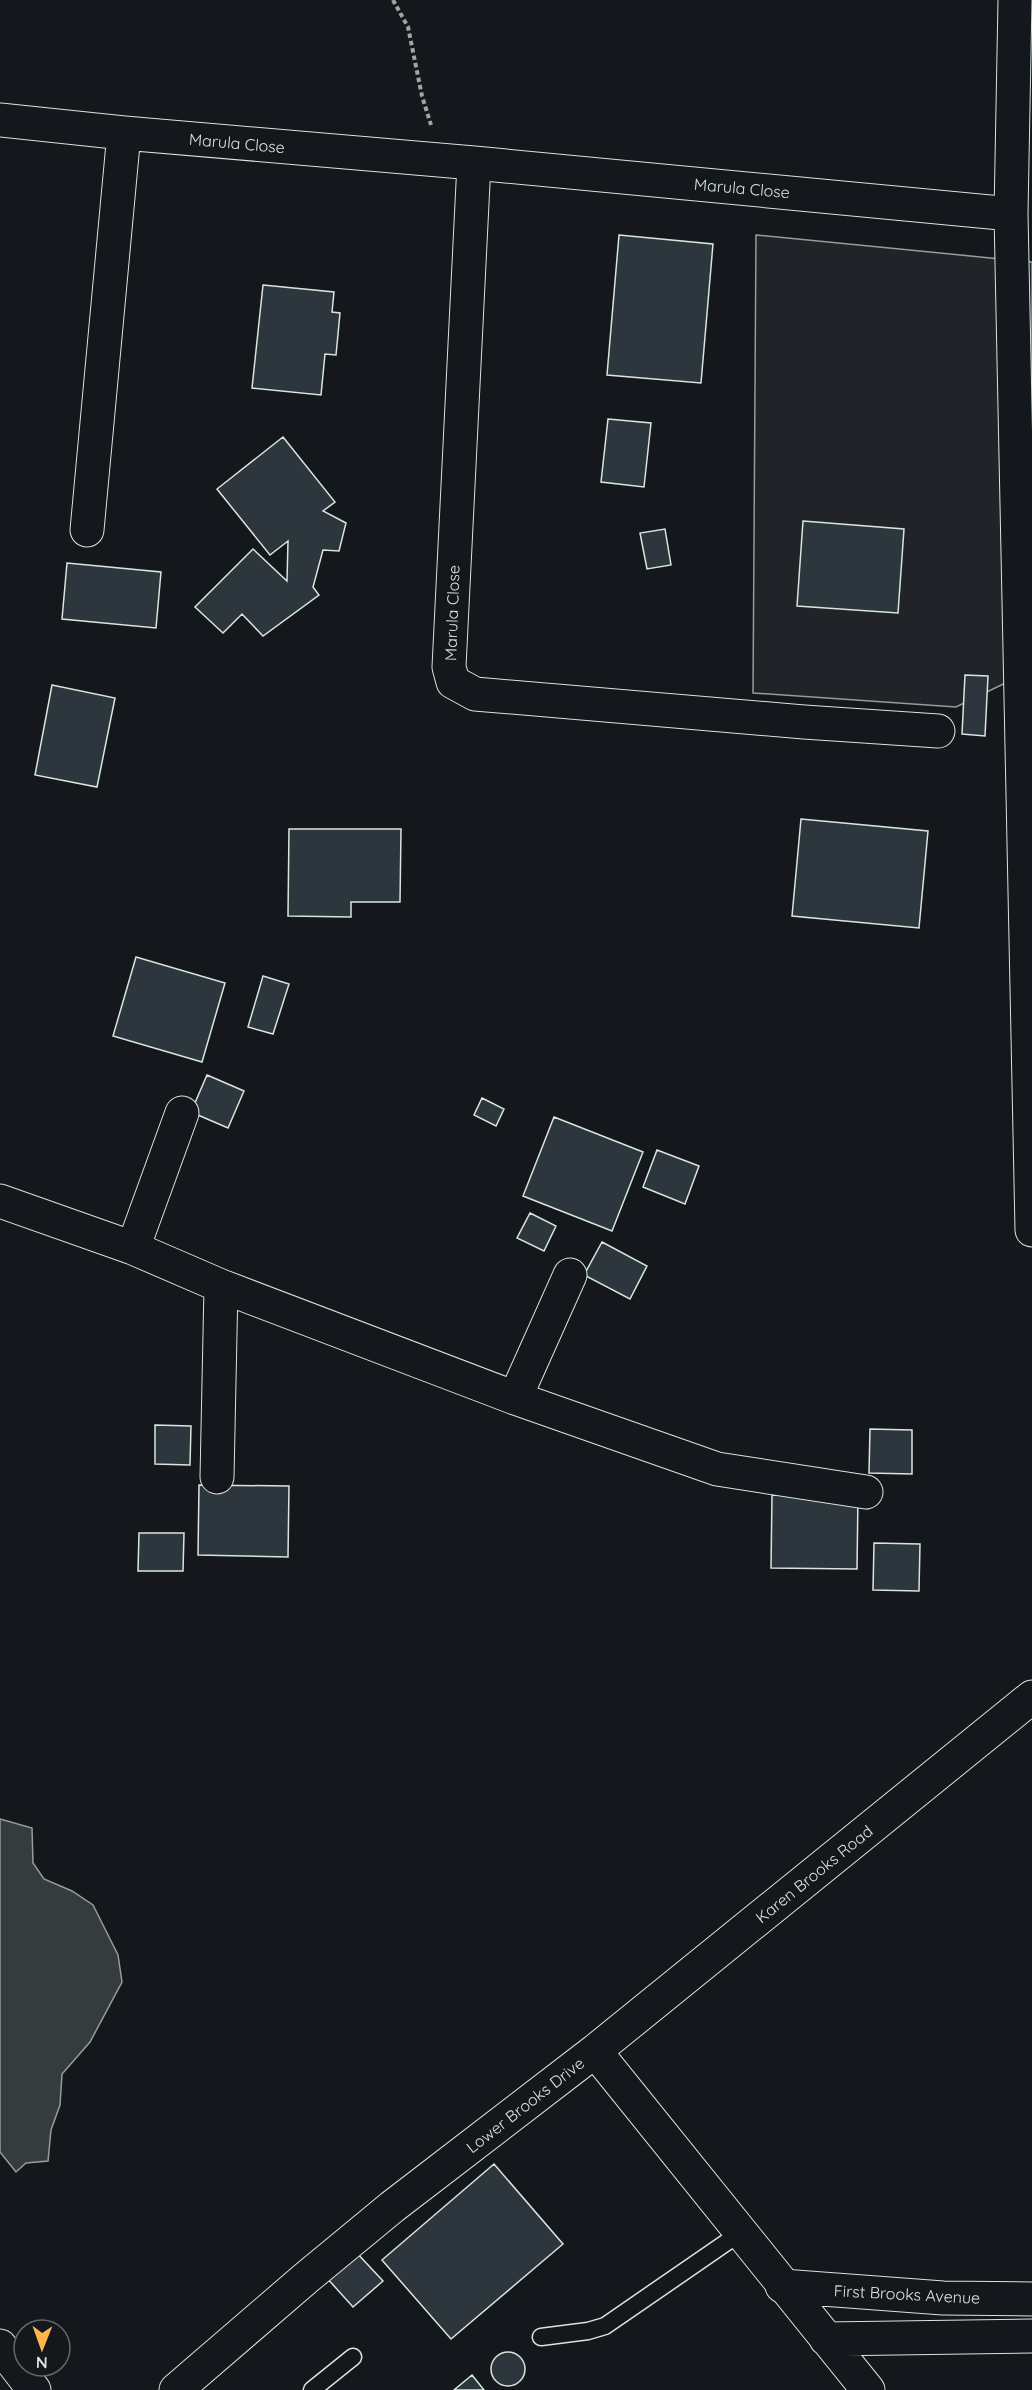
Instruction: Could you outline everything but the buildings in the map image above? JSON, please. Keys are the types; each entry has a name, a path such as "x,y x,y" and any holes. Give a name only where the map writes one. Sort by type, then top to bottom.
{"street":[{"path":"1015,0 1011,214 1027,687 1032,1230"},
{"name":"Marula Close","path":"0,120 1011,214"},
{"path":"87,530 124,133"},
{"name":"Marula Close","path":"474,163 449,667 453,682 475,694 938,731"},
{"path":"133,1248 182,1113"},
{"path":"0,1201 133,1248 221,1286 515,1398 717,1469 866,1492"},
{"path":"515,1398 570,1275"},
{"path":"217,1477 221,1286"},
{"name":"Karen Brooks Road","path":"595,2051 1032,1697"},
{"name":"Lower Brooks Drive","path":"176,2390 392,2207 595,2051 868,2390"},
{"name":"First Brooks Avenue","path":"782,2286 944,2298 1032,2299"},
{"path":"826,2339 1032,2336"},
{"path":"0,2346 34,2390"}],"lane":[{"path":"541,2337 588,2331 605,2326 740,2233"},
{"path":"312,2390 353,2357"}],"path":[{"path":"393,0 408,27 422,96 441,160"}],"shaded area":[{"path":"756,235 1032,262 1032,670 956,707 753,693"},
{"path":"0,1819 32,1828 33,1863 44,1879 72,1891 93,1905 118,1955 122,1982 90,2042 62,2074 60,2105 51,2130 48,2161 26,2163 16,2172 0,2152"}]}
